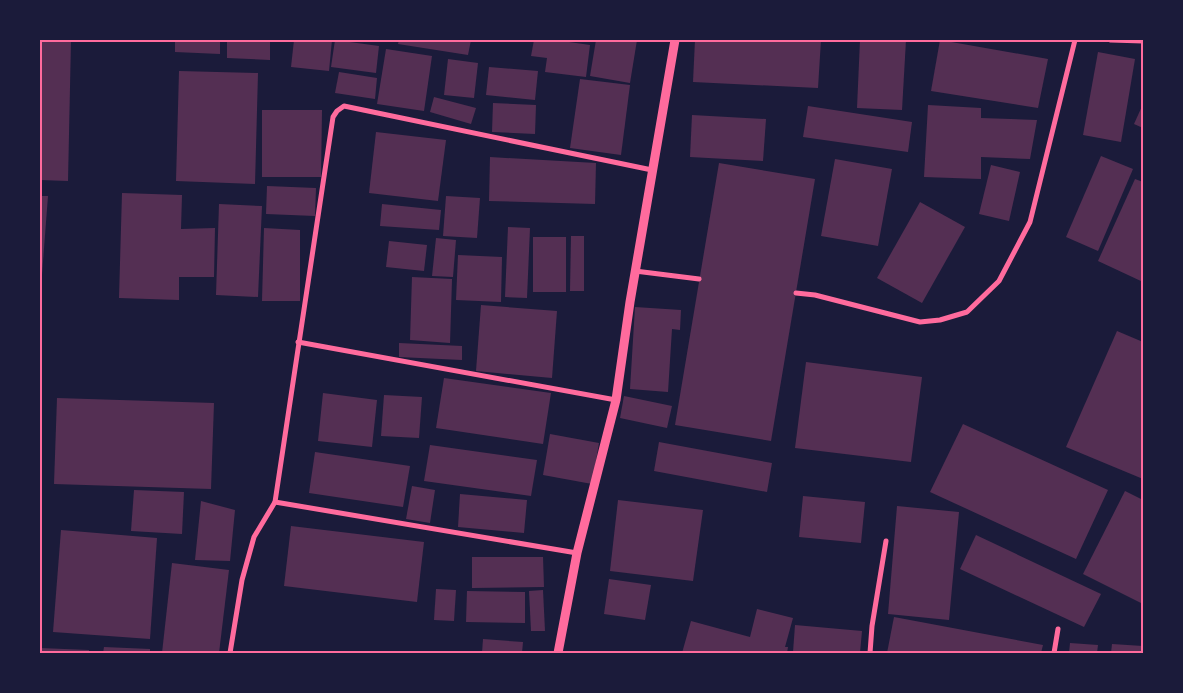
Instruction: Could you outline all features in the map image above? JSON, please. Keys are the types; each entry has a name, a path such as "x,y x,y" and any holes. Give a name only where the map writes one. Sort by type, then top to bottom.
{"street":[{"path":"558,653 577,553 616,400 635,271 675,40"},
{"path":"796,293 815,295 920,322 940,320 967,312 999,281 1030,222 1075,40"},
{"path":"1111,40 1143,41"},
{"path":"230,653 242,580 254,536 275,502 332,117 336,111 344,106 652,170"},
{"path":"635,271 699,279"},
{"path":"298,342 616,400"},
{"path":"275,502 577,553"},
{"path":"870,653 872,626 886,541"},
{"path":"1054,653 1058,629"}],"building":[{"path":"40,40 71,40 68,181 40,180"},
{"path":"175,40 220,40 220,54 175,52"},
{"path":"227,40 270,40 270,60 227,58"},
{"path":"294,40 332,40 329,71 291,67"},
{"path":"335,40 379,46 376,73 331,67"},
{"path":"399,40 471,40 468,55 398,44"},
{"path":"534,40 555,40 590,45 586,77 545,72 547,58 531,56"},
{"path":"596,40 637,40 630,83 590,76"},
{"path":"695,40 821,40 818,88 693,82"},
{"path":"860,40 906,40 902,110 857,108"},
{"path":"940,40 1048,59 1038,108 931,91"},
{"path":"386,49 432,56 424,111 377,104"},
{"path":"1098,52 1135,59 1121,142 1083,135"},
{"path":"448,59 478,63 474,98 444,95"},
{"path":"489,67 538,71 535,100 486,95"},
{"path":"179,71 258,73 255,184 176,181"},
{"path":"339,72 377,78 375,99 335,93"},
{"path":"580,79 630,85 621,155 570,148"},
{"path":"434,97 476,108 471,124 430,112"},
{"path":"493,103 536,105 535,134 492,132"},
{"path":"1143,104 1143,128 1134,124"},
{"path":"928,105 981,108 981,118 1037,120 1030,159 981,157 981,179 924,177"},
{"path":"808,106 912,122 908,152 803,137"},
{"path":"262,110 322,110 321,177 262,177"},
{"path":"692,115 766,119 763,161 690,157"},
{"path":"376,132 446,140 438,201 369,193"},
{"path":"1101,156 1133,169 1098,251 1066,237"},
{"path":"490,157 596,163 595,204 489,201"},
{"path":"835,159 892,169 878,246 821,236"},
{"path":"719,163 815,179 771,441 675,425"},
{"path":"991,165 1020,172 1009,221 979,214"},
{"path":"1135,179 1143,182 1143,282 1098,261"},
{"path":"267,186 316,188 315,216 266,214"},
{"path":"122,193 182,195 181,229 215,228 214,277 179,277 179,300 119,298"},
{"path":"40,196 48,196 41,288 40,288"},
{"path":"446,196 480,198 477,238 443,236"},
{"path":"920,202 965,227 922,303 877,278"},
{"path":"219,204 262,206 258,297 216,295"},
{"path":"382,204 441,210 439,230 380,226"},
{"path":"508,227 530,228 527,298 505,297"},
{"path":"264,228 300,230 300,301 262,301"},
{"path":"571,236 584,236 584,291 570,291"},
{"path":"533,237 566,237 566,292 533,292"},
{"path":"436,238 456,240 453,277 432,276"},
{"path":"389,241 427,245 424,271 386,267"},
{"path":"458,255 502,257 501,302 456,300"},
{"path":"412,277 452,279 450,343 410,340"},
{"path":"481,305 557,311 552,378 476,371"},
{"path":"635,307 681,310 680,330 672,329 668,392 630,389"},
{"path":"1117,331 1143,342 1143,479 1066,447"},
{"path":"399,343 462,346 462,360 399,357"},
{"path":"806,362 922,377 911,462 795,448"},
{"path":"444,378 551,393 543,444 436,428"},
{"path":"323,393 377,400 372,447 318,441"},
{"path":"384,395 422,397 419,438 381,436"},
{"path":"624,396 672,406 667,428 620,418"},
{"path":"57,398 214,403 211,489 54,484"},
{"path":"963,424 1108,490 1076,559 930,492"},
{"path":"550,434 599,443 592,484 543,475"},
{"path":"659,442 772,463 767,492 654,471"},
{"path":"430,445 537,460 531,496 424,481"},
{"path":"315,452 410,466 403,507 309,493"},
{"path":"412,486 435,490 430,523 406,519"},
{"path":"134,490 184,492 182,534 131,531"},
{"path":"1125,491 1143,500 1143,598 1141,603 1083,574"},
{"path":"460,494 527,500 524,533 458,527"},
{"path":"803,496 865,502 861,543 799,537"},
{"path":"618,500 703,510 693,581 610,571"},
{"path":"201,501 235,510 230,561 195,560"},
{"path":"897,506 959,512 949,620 888,614"},
{"path":"291,526 424,542 417,602 284,586"},
{"path":"61,530 157,538 150,639 53,632"},
{"path":"976,535 1101,594 1084,627 960,569"},
{"path":"472,557 543,557 544,587 472,588"},
{"path":"172,563 229,570 219,653 162,653"},
{"path":"609,579 651,585 645,620 604,614"},
{"path":"436,589 456,590 454,621 434,620"},
{"path":"543,590 545,631 531,631 529,591"},
{"path":"467,591 525,592 525,623 466,622"},
{"path":"757,609 793,618 785,647 788,647 787,653 682,653 691,621 750,637"},
{"path":"894,617 1043,645 1041,653 887,653"},
{"path":"795,625 862,631 860,653 793,652"},
{"path":"483,639 523,642 522,653 482,653"},
{"path":"1070,643 1098,645 1097,653 1069,653"},
{"path":"1112,644 1143,646 1143,653 1111,653"},
{"path":"104,647 150,649 150,653 103,653"},
{"path":"40,648 89,650 89,653 40,653"}]}
